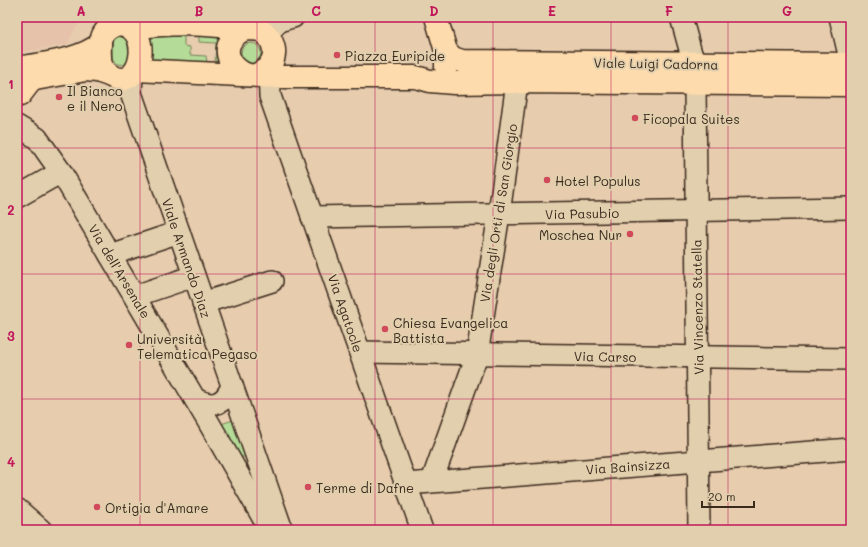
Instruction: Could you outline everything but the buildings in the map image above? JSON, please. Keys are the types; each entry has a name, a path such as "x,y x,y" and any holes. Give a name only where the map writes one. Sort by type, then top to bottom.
{"main road":[{"path":"436,17 454,56 446,68 444,82"},
{"path":"109,75 102,65 102,38 106,30 120,23 150,25 233,26 261,31 267,35 272,42 275,51 274,59 266,78 240,72 233,67 229,59 228,50 233,26"},
{"path":"18,94 30,82 36,79 86,70 97,71 121,79 127,78 134,72 140,59 140,43 138,37 120,23"},
{"path":"17,68 81,56 94,49 101,43"},
{"name":"Viale Luigi Cadorna","path":"454,56 851,85"},
{"name":"Viale Luigi Cadorna","path":"134,72 266,78 416,77 430,82 517,82 851,63"}],"street":[{"path":"267,35 282,19 293,17"},
{"name":"Via Vincenzo Statella","path":"681,17 694,73 699,530"},
{"path":"840,17 851,63"},
{"name":"Viale Armando Diaz","path":"134,72 131,93 282,530"},
{"name":"Via Agatocle","path":"266,78 312,217 422,530"},
{"name":"Via degli Orti di San Giorgio","path":"432,481 477,355 499,214 517,82"},
{"name":"Via dell'Arsenale","path":"17,126 37,138 61,172 135,296 270,530"},
{"path":"17,197 61,172"},
{"name":"Via Pasubio","path":"312,217 851,208"},
{"path":"110,255 179,232"},
{"path":"135,296 194,276"},
{"path":"203,303 272,281"},
{"name":"Via Carso","path":"360,352 477,355 851,359"},
{"path":"195,399 206,405 213,404 225,398 232,386"},
{"name":"Via Bainsizza","path":"406,484 851,449"},
{"path":"17,509 41,530"}],"shaded area":[{"path":"17,17 79,17 81,21 73,32 68,44 17,53"}],"green space":[{"path":"184,34 184,46 190,47 190,55 206,56 207,63 153,61 151,58 151,39 154,35"},
{"path":"199,34 218,36 218,60 215,63 216,43 199,42"},
{"path":"118,36 125,38 128,42 129,60 124,65 117,64 113,58 113,41"},
{"path":"251,43 258,46 261,53 258,60 251,63 244,60 241,53 244,46"},
{"path":"233,420 245,455 244,457 240,457 221,424"}],"place":[{"name":"Piazza Euripide","path":"337,55"},
{"name":"Il Bianco e il Nero","path":"59,97"},
{"name":"Ficopala Suites","path":"635,118"},
{"name":"Hotel Populus","path":"547,180"},
{"name":"Moschea Nur","path":"630,234"},
{"name":"Chiesa Evangelica Battista","path":"385,329"},
{"name":"Università Telematica Pegaso","path":"129,345"},
{"name":"Terme di Dafne","path":"308,487"},
{"name":"Ortigia d'Amare","path":"97,507"}]}
